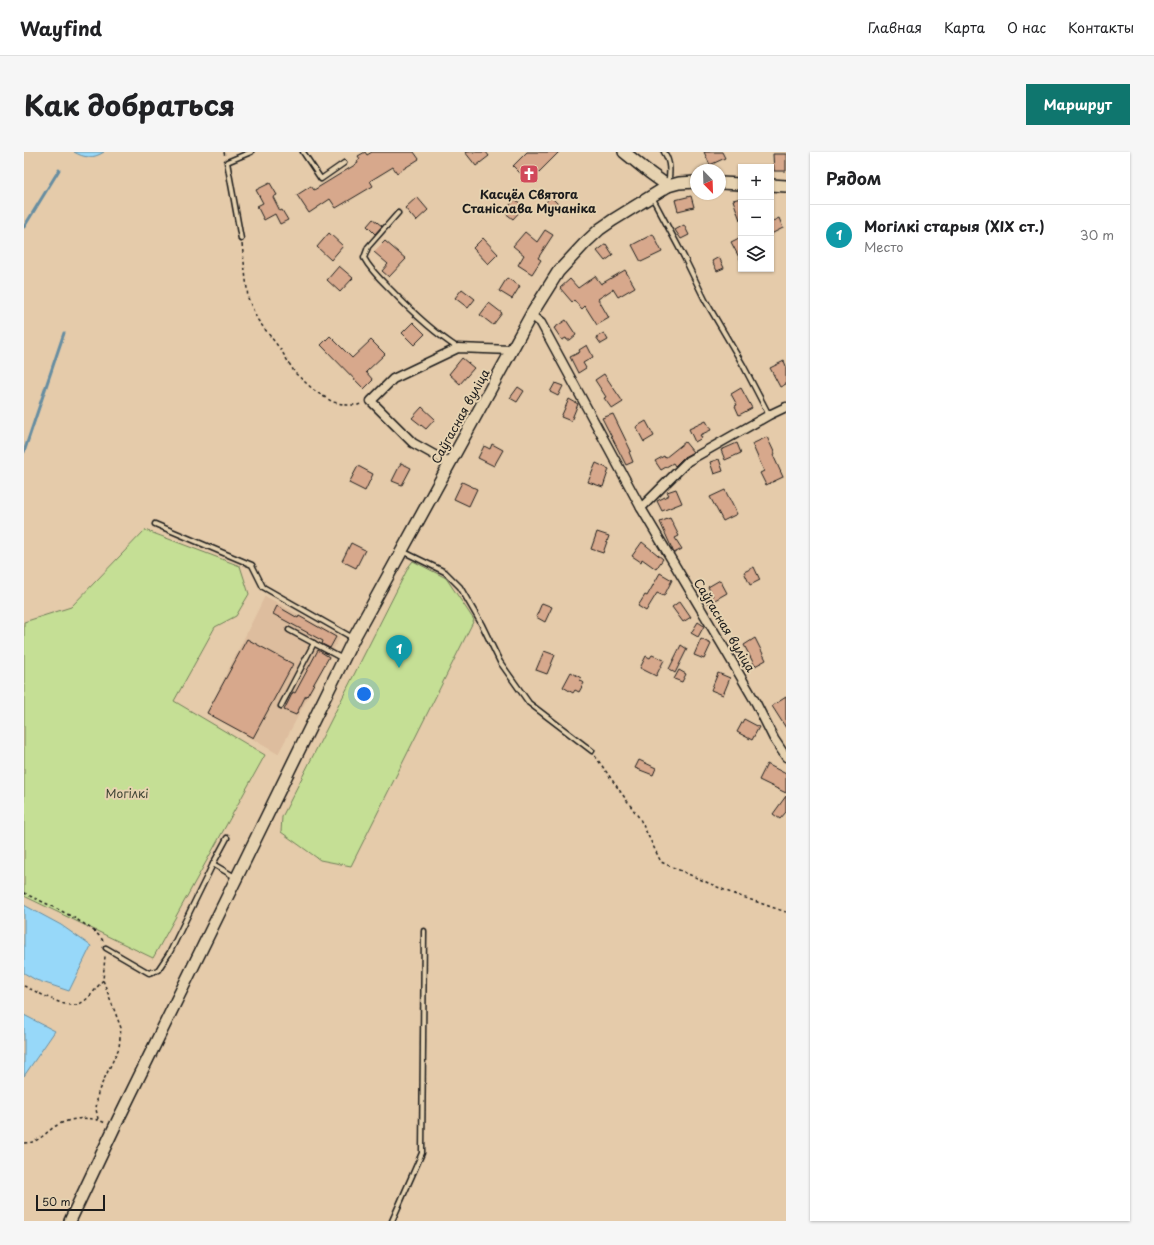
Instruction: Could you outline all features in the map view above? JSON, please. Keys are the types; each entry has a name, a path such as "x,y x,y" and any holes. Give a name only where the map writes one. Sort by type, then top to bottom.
{"main road":[{"path":"624,152 668,186"},
{"name":"Саўгасная вуліца","path":"70,1221 343,659 546,288 570,258 600,229 668,186 679,182 690,182"},
{"path":"726,183 738,184"},
{"path":"774,185 786,186"}],"street":[{"name":"Саўгасная вуліца","path":"531,315 541,323 641,508 724,648 786,757"},
{"path":"449,463 413,443 371,401 393,379 458,348 511,350"},
{"path":"641,508 688,461 786,407"}],"lane":[{"path":"241,240 227,162 251,152"},
{"path":"303,152 321,179 344,163"},
{"path":"664,152 669,162 670,171 668,186"},
{"path":"651,196 705,300 743,365 769,415"},
{"path":"398,213 368,247 364,258 370,268 411,311 443,338 458,348"},
{"path":"155,524 252,565 262,587 354,638"},
{"path":"401,551 445,572 460,587 482,624 500,662 529,703 592,751"},
{"path":"289,630 343,659"},
{"path":"281,706 314,643"},
{"path":"106,948 149,973 158,970 170,952 227,838"},
{"path":"213,864 237,879"},
{"path":"392,1221 422,1153 424,931"}],"path":[{"path":"241,240 248,298 257,319 281,350 295,372 316,392 333,402 347,405 358,405 371,401"},
{"path":"592,751 640,819 661,862 731,893 786,912"},
{"path":"24,893 90,927 102,938 106,948 103,980 121,1028 120,1048 98,1092 96,1109 98,1119"},
{"path":"24,986 67,1005 78,1005 86,999 103,980"},
{"path":"24,1143 36,1142 55,1127 63,1123 82,1118 98,1119 114,1128"}],"shaded area":[{"path":"265,596 340,637 278,754 207,713"}],"green space":[{"name":"Могілкі","path":"145,530 240,566 249,594 236,616 215,627 174,701 265,755 153,958 24,896 24,622 71,607"},
{"path":"413,561 446,578 474,620 351,866 320,860 281,832 282,817 409,566"}],"water":[{"path":"74,152 104,152 96,156 89,157 81,156"},
{"path":"24,905 61,925 91,946 69,991 36,980 24,973"},
{"path":"24,1015 55,1031 24,1076"}],"building":[{"path":"365,152 367,155 372,152 414,152 419,159 397,173 393,167 370,181 373,186 336,208 330,199 309,213 297,195 311,186 314,190 358,163 357,161 360,159 358,156"},
{"path":"465,152 486,152 489,156 476,166"},
{"name":"Касцёл Святога Станіслава Мучаніка","path":"527,152 559,152 529,182 513,166"},
{"path":"704,152 722,152 725,158 710,164"},
{"path":"773,154 786,154 786,171 774,171"},
{"path":"270,183 277,195 273,197 280,211 282,210 288,220 280,224 275,214 264,220 257,206 263,203 256,190"},
{"path":"690,196 690,200 692,200 694,207 678,211 675,200"},
{"path":"417,197 428,210 416,221 405,208"},
{"path":"551,197 558,204 550,211 544,204"},
{"path":"515,199 524,207 513,219 504,212"},
{"path":"738,199 738,214 733,200"},
{"path":"779,218 783,228 774,232 774,220"},
{"path":"373,219 382,226 375,234 367,226"},
{"path":"684,225 689,235 681,239 675,230"},
{"path":"545,230 553,235 538,258 541,260 532,274 518,265 524,255 513,246 525,232 537,242"},
{"path":"329,233 343,246 331,260 317,247"},
{"path":"653,234 662,252 641,262 632,245"},
{"path":"483,238 498,254 488,264 473,248"},
{"path":"738,238 738,255 731,242"},
{"path":"385,241 406,259 389,277 382,271 388,264 374,252"},
{"path":"606,244 613,255 605,261 597,251"},
{"path":"719,257 724,268 717,271 712,261"},
{"path":"339,266 353,278 340,292 327,280"},
{"path":"625,270 635,287 618,297 613,289 598,299 609,318 597,325 585,306 582,309 574,300 572,302 560,288 570,279 578,288 595,276 601,284"},
{"path":"507,278 520,286 512,299 499,291"},
{"path":"462,289 475,299 468,308 455,298"},
{"path":"489,303 502,313 493,325 480,315"},
{"path":"566,320 576,335 570,340 567,340 566,338 562,340 554,328"},
{"path":"413,322 425,334 414,345 402,333"},
{"path":"604,333 608,340 601,344 596,337"},
{"path":"330,336 352,358 371,340 385,354 366,372 373,380 364,389 321,345"},
{"path":"587,345 593,357 583,363 586,368 578,373 570,357 580,352 579,350"},
{"path":"462,358 474,368 460,384 449,374"},
{"path":"784,361 786,366 786,384 780,387 770,368"},
{"path":"604,374 623,402 612,409 604,398 606,397 595,380"},
{"path":"555,383 563,386 558,396 550,392"},
{"path":"518,387 524,391 517,402 510,398"},
{"path":"741,388 752,408 739,415 735,406 737,405 731,394"},
{"path":"569,399 578,404 571,421 561,417"},
{"path":"422,407 435,419 426,429 412,418"},
{"path":"613,414 631,451 629,452 633,462 626,465 602,418"},
{"path":"646,421 654,436 644,442 636,427"},
{"path":"706,421 711,430 700,435 702,438 695,442 689,429"},
{"path":"767,437 783,477 766,485 760,473 764,471 752,444"},
{"path":"685,442 693,452 684,457 675,466 673,463 661,470 655,461 664,456 665,458"},
{"path":"737,443 741,453 725,460 721,450"},
{"path":"492,444 503,450 494,466 478,458 484,446 490,449"},
{"path":"719,459 723,471 714,474 710,462"},
{"path":"401,463 411,468 402,485 392,481"},
{"path":"596,463 609,469 603,487 588,482"},
{"path":"358,466 373,474 365,491 349,483"},
{"path":"462,482 477,489 469,506 454,499"},
{"path":"676,489 682,503 662,511 657,501 669,495 667,492"},
{"path":"725,490 737,514 723,521 710,497"},
{"path":"670,518 679,536 675,538 682,549 674,553 660,522"},
{"path":"597,532 609,536 603,553 591,549"},
{"path":"642,542 663,559 656,569 642,559 641,562 632,556"},
{"path":"351,543 365,550 356,568 342,561"},
{"path":"754,567 760,580 750,585 744,572"},
{"path":"660,573 672,580 664,596 657,593 646,611 638,606 645,595 647,596"},
{"path":"720,580 727,593 708,604 713,596 708,587"},
{"path":"680,601 691,617 683,622 672,607"},
{"path":"542,603 552,607 545,622 536,617"},
{"path":"277,606 298,618 299,616 336,637 330,648 322,644 323,641 273,614"},
{"path":"698,622 704,626 698,637 691,633"},
{"path":"755,638 766,660 755,666 744,645"},
{"path":"247,639 293,664 253,738 207,713"},
{"path":"701,639 711,644 704,659 694,655"},
{"path":"681,645 687,649 675,673 669,669"},
{"path":"318,650 329,657 307,696 306,695 296,715 284,710 293,692 295,693"},
{"path":"544,651 555,655 547,674 536,670"},
{"path":"652,655 664,660 656,676 640,668 646,656 650,658"},
{"path":"679,670 686,674 682,682 674,679"},
{"path":"571,672 581,678 580,680 584,683 579,692 575,690 573,693 563,687"},
{"path":"718,673 730,678 723,695 711,690"},
{"path":"786,697 786,728 772,706"},
{"path":"744,719 759,727 752,740 737,732"},
{"path":"639,760 656,768 653,775 635,768"},
{"path":"767,764 786,774 786,793 759,780"},
{"path":"786,796 786,812 780,819 773,814"}],"waterway":[{"path":"24,227 59,170"},
{"path":"24,452 64,333"}],"place":[{"name":"Касцёл Святога Станіслава Мучаніка","path":"529,174"},
{"name":"Могілкі старыя (XIX ст.)","path":"399,668"}]}
